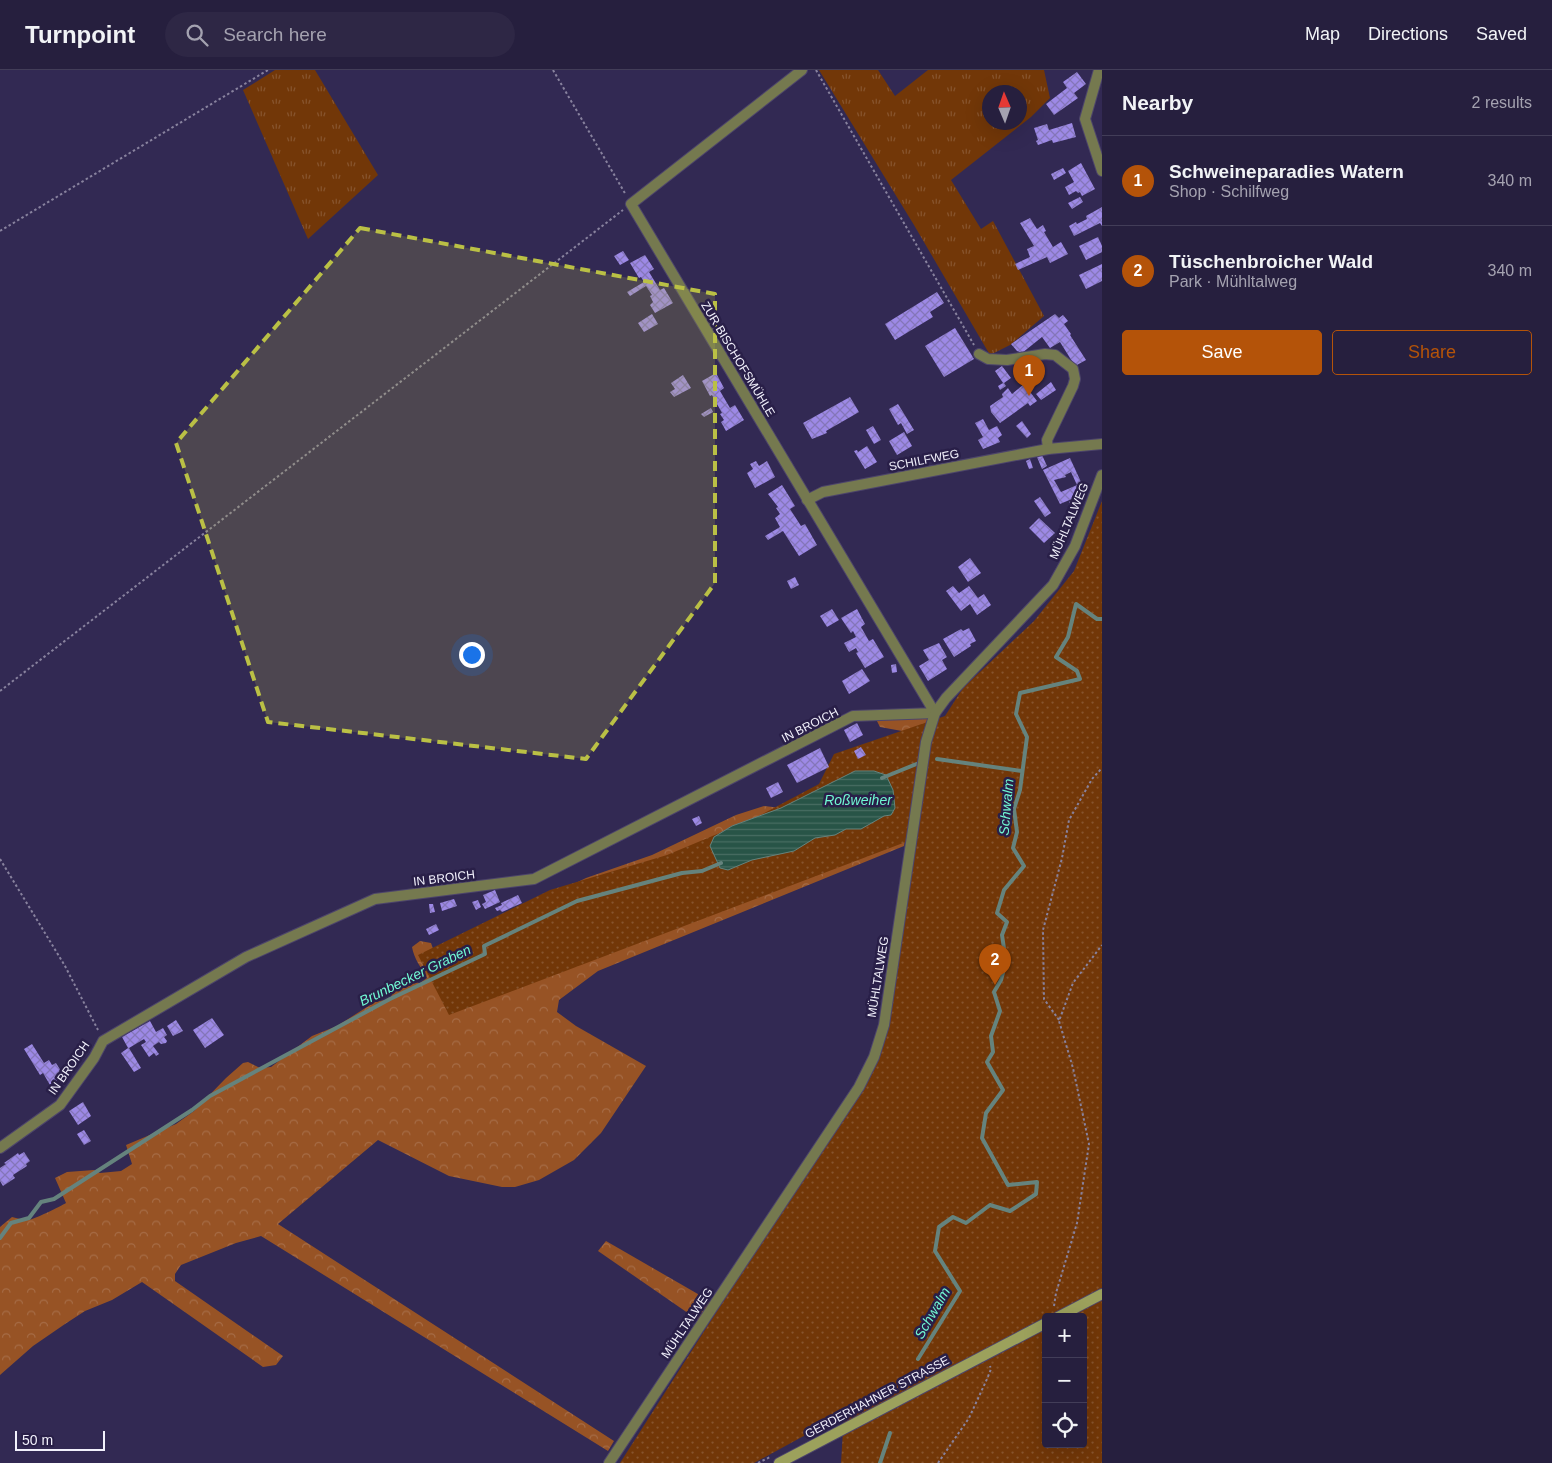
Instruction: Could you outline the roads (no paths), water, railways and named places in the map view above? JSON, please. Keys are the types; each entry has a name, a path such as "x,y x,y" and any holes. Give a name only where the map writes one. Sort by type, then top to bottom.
{"main road":[{"path":"1056,1313 1102,1294"},
{"name":"GERDERHAHNER STRASSE","path":"779,1463 1042,1325"}],"street":[{"name":"ZUR BISCHOFSMÜHLE","path":"802,70 631,204 935,713"},
{"path":"1099,70 1085,119 1102,171"},
{"path":"978,354 988,359 1007,360 1019,360 1044,354 1055,355 1073,369 1075,379 1073,386 1047,440 1048,450"},
{"name":"SCHILFWEG","path":"807,500 823,492 1048,450 1102,444"},
{"name":"MÜHLTALWEG","path":"609,1463 859,1087 874,1057 884,1025 926,742 935,713 963,680 1053,585 1075,546 1102,475"},
{"name":"IN BROICH","path":"0,1148 60,1104 94,1058 103,1041 246,957 375,900 534,879 854,716 935,713"}],"water":[{"name":"Roßweiher","path":"855,771 874,771 886,775 893,790 895,808 891,815 884,816 861,829 846,829 835,835 815,838 794,851 752,860 728,870 720,868 710,846 714,837 732,826 781,808"}],"waterway":[{"name":"Schwalm","path":"918,1359 960,1291 935,1251 939,1227 953,1217 966,1223 990,1205 1010,1211 1036,1194 1037,1182 1008,1185 982,1138 986,1113 1003,1090 987,1062 993,1052 991,1036 1000,1011 994,992 1001,980 1006,962 1002,935 1007,922 997,913 1004,890 1024,866 1013,848 1017,832 1014,809 1020,790 1027,737 1016,714 1020,693 1080,679 1077,671 1056,657 1068,637 1076,604 1097,619 1102,619"},
{"name":"Brunbecker Graben","path":"937,759 1022,771"},
{"name":"Brunbecker Graben","path":"882,778 919,763"},
{"name":"Brunbecker Graben","path":"0,1238 11,1223 29,1218 41,1202 54,1199 192,1110 210,1096 390,999 485,954 484,946 577,901 682,873 702,871 721,863"},
{"name":"Schwalm","path":"880,1463 890,1433"}],"place":[{"name":"Schweineparadies Watern","path":"1029,396"},
{"name":"Tüschenbroicher Wald","path":"995,985"}]}
